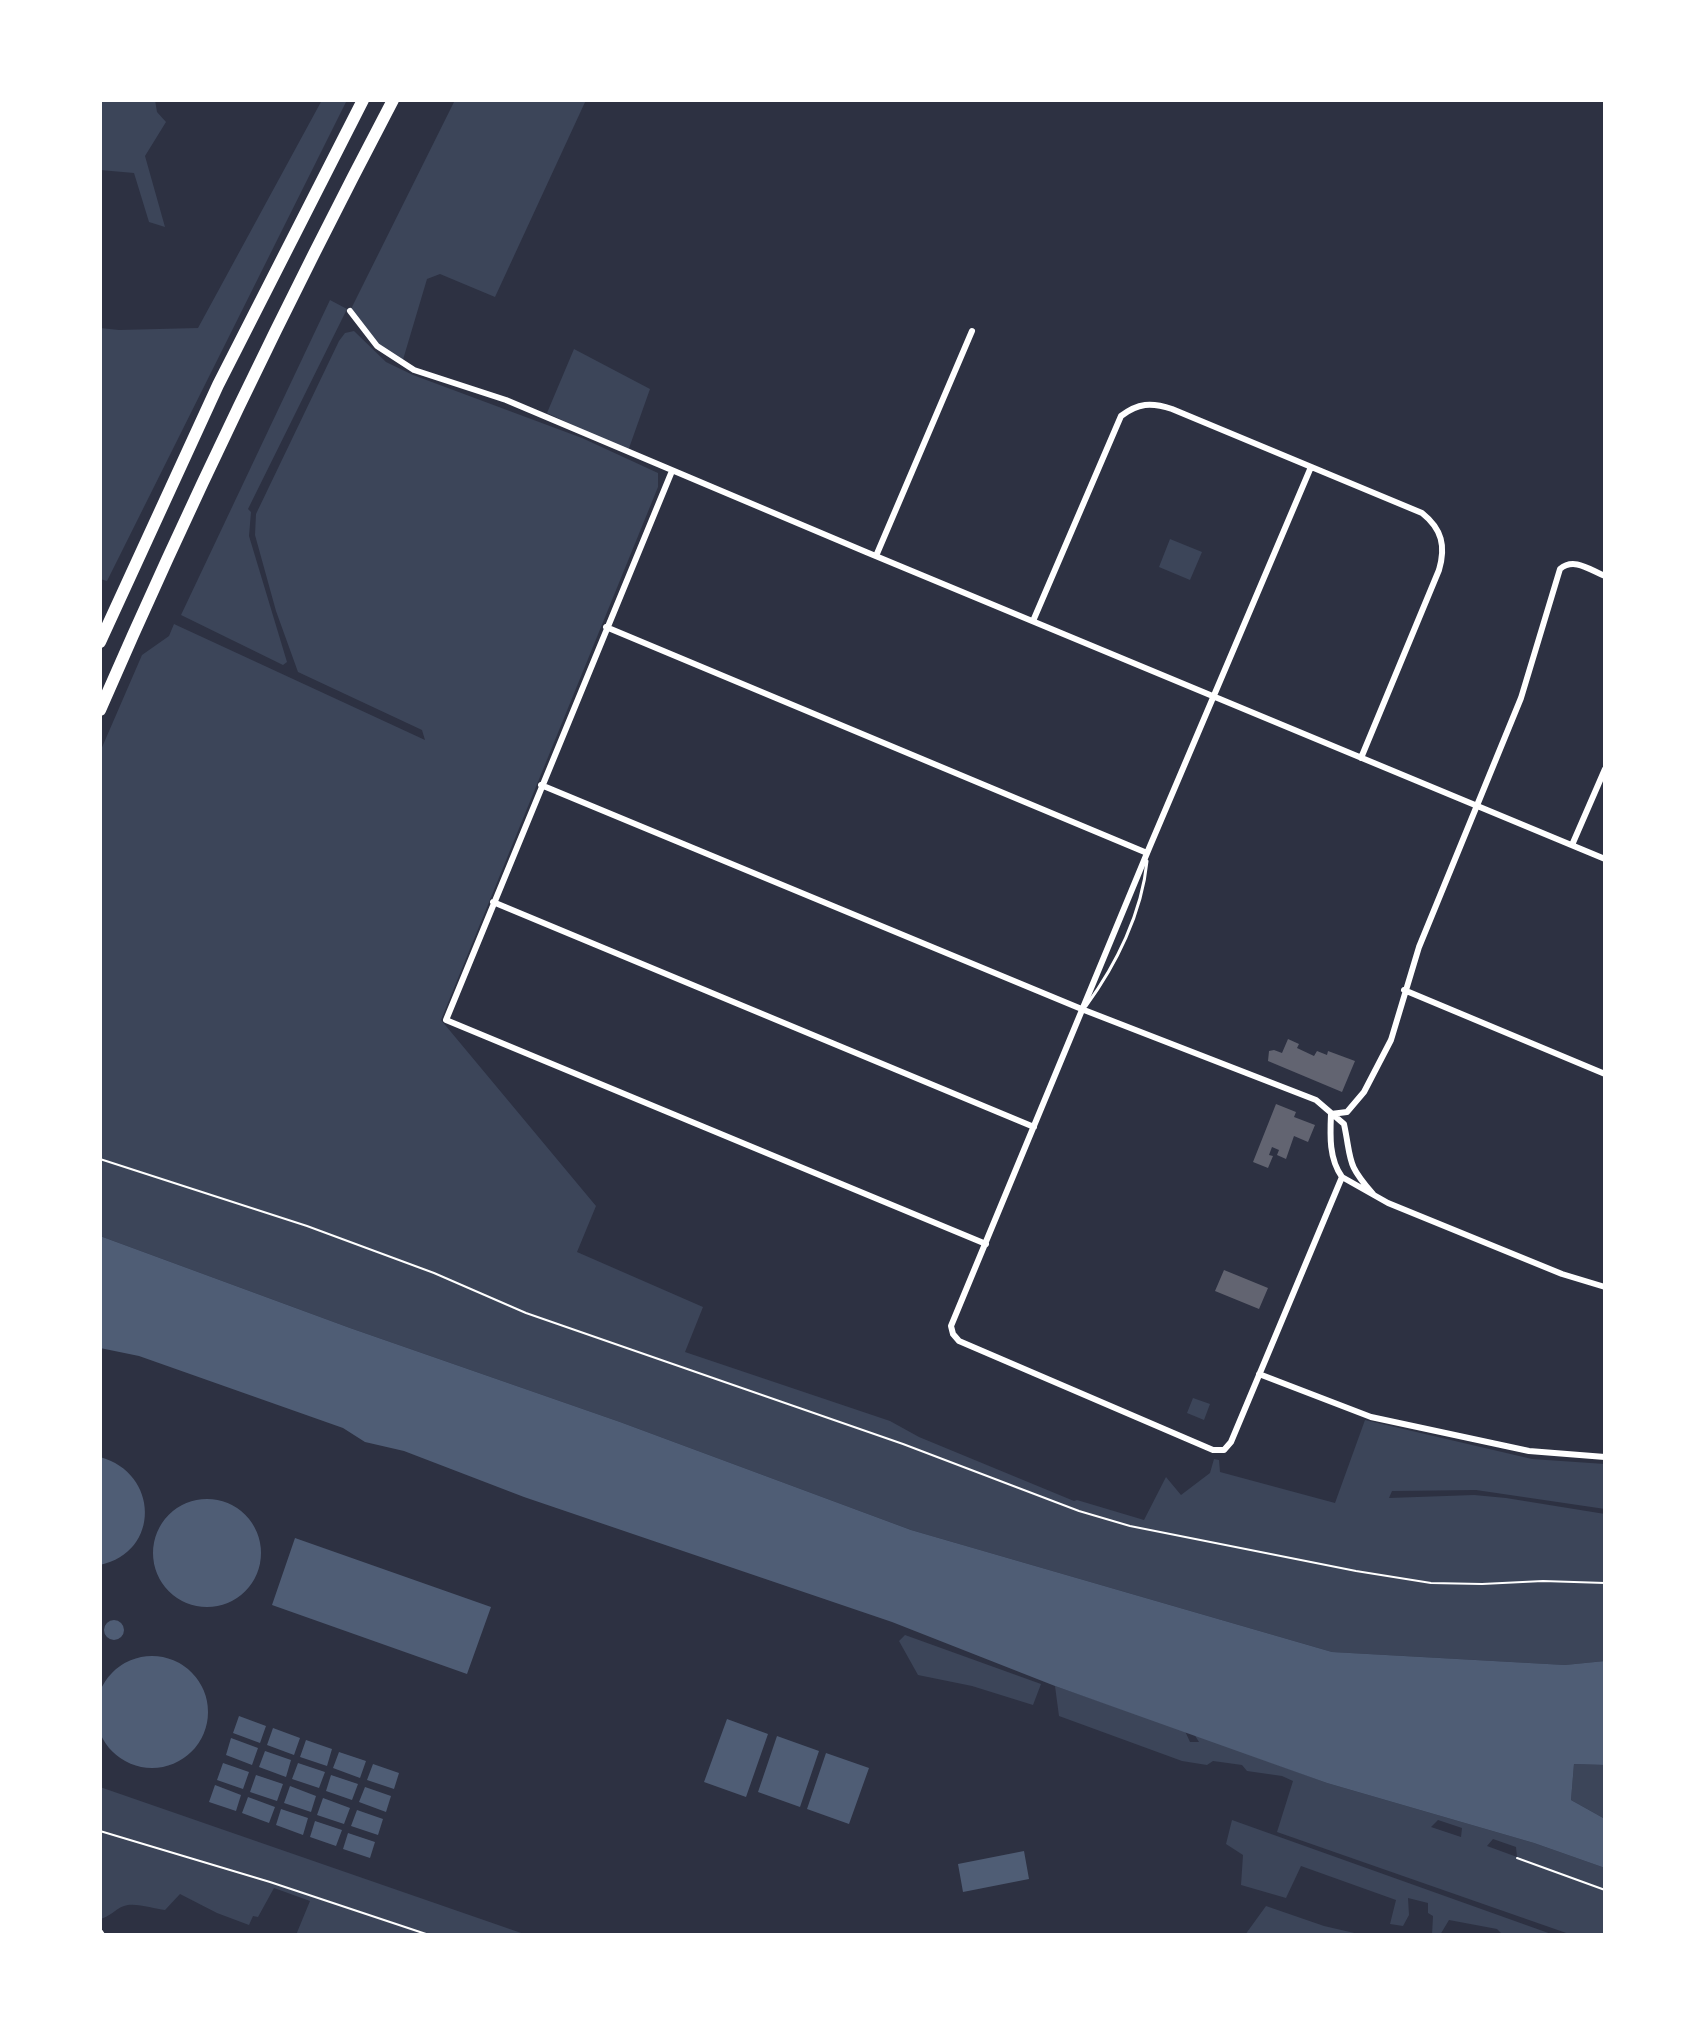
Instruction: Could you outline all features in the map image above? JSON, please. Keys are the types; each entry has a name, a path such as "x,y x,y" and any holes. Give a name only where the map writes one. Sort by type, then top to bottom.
{"highway":[{"path":"100,642 218,385 363,100"},
{"path":"100,710 240,401 313,252 393,100"}],"street":[{"path":"350,311 377,346 414,370 506,400 1605,859"},
{"path":"876,556 972,331"},
{"path":"1033,621 1117,422 1134,406 1151,403 1167,407 1422,513 1434,524 1442,538 1439,570 1361,758"},
{"path":"1311,467 951,1326 953,1334 959,1341 1213,1450 1224,1450 1231,1442 1342,1177"},
{"path":"672,471 446,1020 986,1244"},
{"path":"1331,1114 1347,1112 1364,1092 1391,1040 1404,990 1524,689 1560,569 1572,563 1605,576"},
{"path":"606,627 1147,853"},
{"path":"1572,845 1605,769"},
{"path":"541,785 1084,1010 1316,1100 1344,1124 1353,1170 1373,1194"},
{"path":"493,902 1034,1127"},
{"path":"1404,990 1605,1074"},
{"path":"1331,1114 1331,1145 1337,1170 1342,1177 1388,1203 1562,1274 1605,1287"},
{"path":"1259,1374 1371,1417 1529,1451 1605,1457"}],"path":[{"path":"100,1159 307,1226 434,1273 526,1313 903,1444 1079,1511 1130,1526 1431,1583 1605,1583"},
{"path":"100,1831 270,1882 429,1935"},
{"path":"1517,1858 1605,1890"}],"shaded area":[{"path":"100,100 155,100 157,112 166,122 145,156 165,227 149,222 134,173 100,170"},
{"path":"322,100 347,100 107,581 100,579 100,328 198,328"},
{"path":"455,100 586,100 495,297 440,274 427,279 402,363 377,346 350,311"},
{"path":"330,300 347,309 248,509 251,512 249,536 287,662 283,665 181,615"},
{"path":"354,331 386,362 413,375 582,438 658,473 658,487 441,1020 596,1206 577,1252 703,1307 685,1352 890,1421 919,1437 1074,1501 1144,1520 1166,1477 1181,1495 1210,1473 1214,1459 1219,1460 1220,1472 1335,1503 1365,1420 1532,1459 1605,1464 1605,1509 1476,1490 1392,1491 1389,1498 1474,1495 1605,1514 1605,1661 1565,1665 1332,1652 911,1530 100,1236 100,752 142,655 169,636 174,624 425,740 422,730 298,672 276,611 255,535 256,514 339,341 345,333"},
{"path":"574,349 650,389 628,451 547,413"},
{"path":"1170,539 1202,552 1190,580 1159,567"},
{"path":"100,1236 911,1530 1332,1652 1565,1665 1605,1661 1605,1765 1574,1764 1571,1800 1605,1819 1605,1868 1534,1843 1327,1783 1055,1686 892,1622 524,1497 404,1451 365,1442 343,1428 139,1356 100,1348"},
{"path":"1193,1398 1210,1404 1204,1420 1187,1413"},
{"path":"100,1457 119,1466 133,1479 142,1495 145,1512 142,1529 134,1545 120,1557 100,1565"},
{"path":"207,1499 228,1503 246,1514 257,1532 261,1553 257,1574 246,1592 228,1603 207,1607 186,1603 168,1592 157,1574 153,1553 157,1532 168,1514 186,1503"},
{"path":"295,1538 491,1607 467,1674 272,1605"},
{"path":"114,1620 121,1623 124,1630 121,1637 114,1640 107,1637 104,1630 107,1623"},
{"path":"905,1635 1041,1684 1033,1705 972,1686 918,1675 899,1641"},
{"path":"152,1656 173,1660 192,1672 204,1691 208,1712 204,1733 192,1752 173,1764 152,1768 131,1764 112,1752 100,1733 96,1712 100,1691 112,1672 131,1660"},
{"path":"1055,1686 1185,1731 1190,1742 1199,1742 1194,1734 1327,1783 1534,1843 1605,1868 1605,1935 1572,1935 1277,1832 1293,1781 1282,1776 1247,1771 1242,1765 1182,1761 1059,1716","holes":["1438,1820 1462,1828 1461,1837 1431,1827","1493,1839 1516,1847 1517,1857 1487,1846"]},
{"path":"239,1716 266,1726 260,1743 233,1733"},
{"path":"727,1719 768,1734 746,1797 704,1782"},
{"path":"273,1728 300,1738 294,1755 267,1745"},
{"path":"777,1736 819,1751 800,1807 758,1792"},
{"path":"231,1738 258,1748 252,1765 226,1755"},
{"path":"306,1740 332,1749 327,1766 300,1757"},
{"path":"265,1751 291,1760 286,1777 259,1767"},
{"path":"339,1752 366,1761 360,1778 333,1768"},
{"path":"826,1753 869,1768 849,1824 807,1809"},
{"path":"223,1763 249,1772 243,1789 217,1780"},
{"path":"298,1763 325,1772 319,1788 292,1779"},
{"path":"373,1764 399,1773 394,1789 367,1780"},
{"path":"1574,1764 1605,1765 1605,1819 1571,1800"},
{"path":"256,1775 283,1784 277,1801 250,1792"},
{"path":"331,1775 358,1784 352,1800 326,1791"},
{"path":"215,1785 241,1795 236,1811 209,1802"},
{"path":"290,1786 316,1796 311,1812 284,1803"},
{"path":"100,1787 527,1935 296,1935 310,1901 274,1888 258,1917 253,1916 249,1925 180,1894 165,1910 128,1905 100,1919"},
{"path":"365,1787 391,1796 386,1812 359,1802"},
{"path":"248,1797 275,1807 269,1823 242,1813"},
{"path":"323,1798 350,1808 344,1824 317,1815"},
{"path":"281,1809 308,1818 303,1835 276,1825"},
{"path":"357,1810 383,1819 378,1835 351,1826"},
{"path":"1232,1820 1554,1935 1503,1935 1497,1929 1449,1920 1440,1935 1432,1935 1433,1916 1428,1913 1428,1903 1408,1898 1409,1915 1403,1926 1390,1924 1396,1900 1301,1866 1286,1898 1241,1885 1243,1855 1226,1844"},
{"path":"315,1821 342,1830 336,1846 310,1837"},
{"path":"348,1833 375,1842 370,1858 343,1849"},
{"path":"1024,1851 1029,1879 963,1892 958,1864"},
{"path":"1266,1906 1324,1926 1363,1935 1245,1935"}],"building":[{"path":"1288,1039 1299,1044 1297,1048 1314,1056 1317,1051 1327,1055 1328,1051 1355,1061 1342,1092 1268,1061 1269,1051 1282,1053"},
{"path":"1276,1104 1296,1112 1294,1117 1315,1125 1308,1142 1294,1136 1286,1159 1277,1155 1279,1150 1272,1147 1269,1155 1273,1156 1268,1168 1253,1162"},
{"path":"1224,1270 1268,1288 1259,1309 1215,1291"}]}
